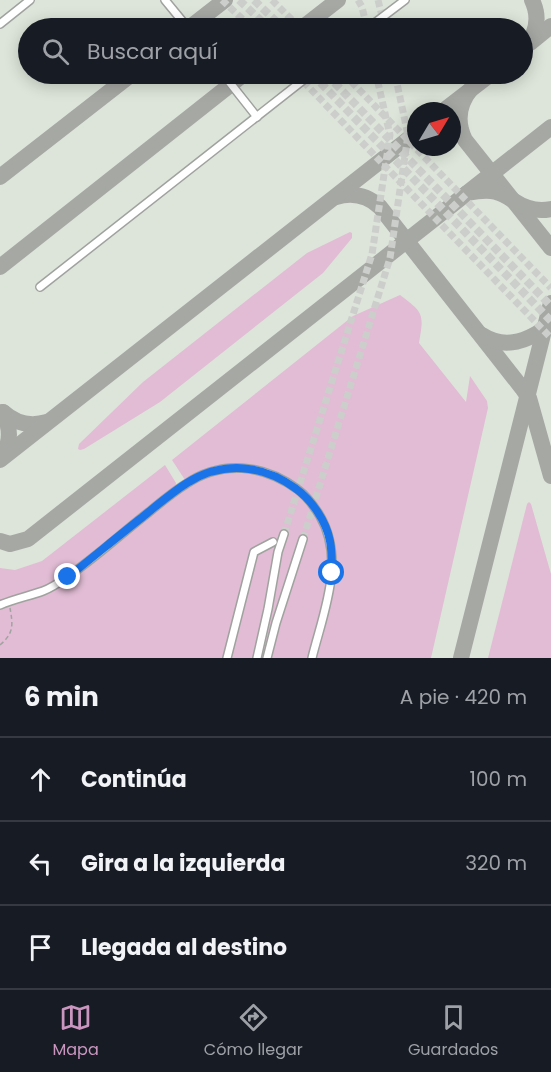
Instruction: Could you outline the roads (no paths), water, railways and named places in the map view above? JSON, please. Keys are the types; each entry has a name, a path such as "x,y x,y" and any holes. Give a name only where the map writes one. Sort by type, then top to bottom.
{"lane":[{"path":"0,24 30,0"},
{"path":"165,0 180,18"},
{"path":"381,18 405,0"},
{"path":"231,84 257,117"},
{"path":"40,287 298,84"},
{"path":"0,605 45,590 68,577 187,483 212,472 226,469 259,470 287,482 303,493 323,522 330,539 332,556 330,587 312,658"},
{"path":"257,658 278,552 284,534"},
{"path":"267,658 303,538"},
{"path":"227,658 254,552 273,542"}],"tunnel":[{"path":"222,0 241,18"},
{"path":"239,0 258,18"},
{"path":"254,0 273,18"},
{"path":"272,0 290,18"},
{"path":"358,0 365,18"},
{"path":"378,0 382,18"},
{"path":"306,84 551,338"},
{"path":"322,84 551,321"},
{"path":"336,84 551,306"},
{"path":"354,84 551,288"},
{"path":"284,534 372,254 390,135 378,84"},
{"path":"303,539 390,258 408,135 397,84"}]}
